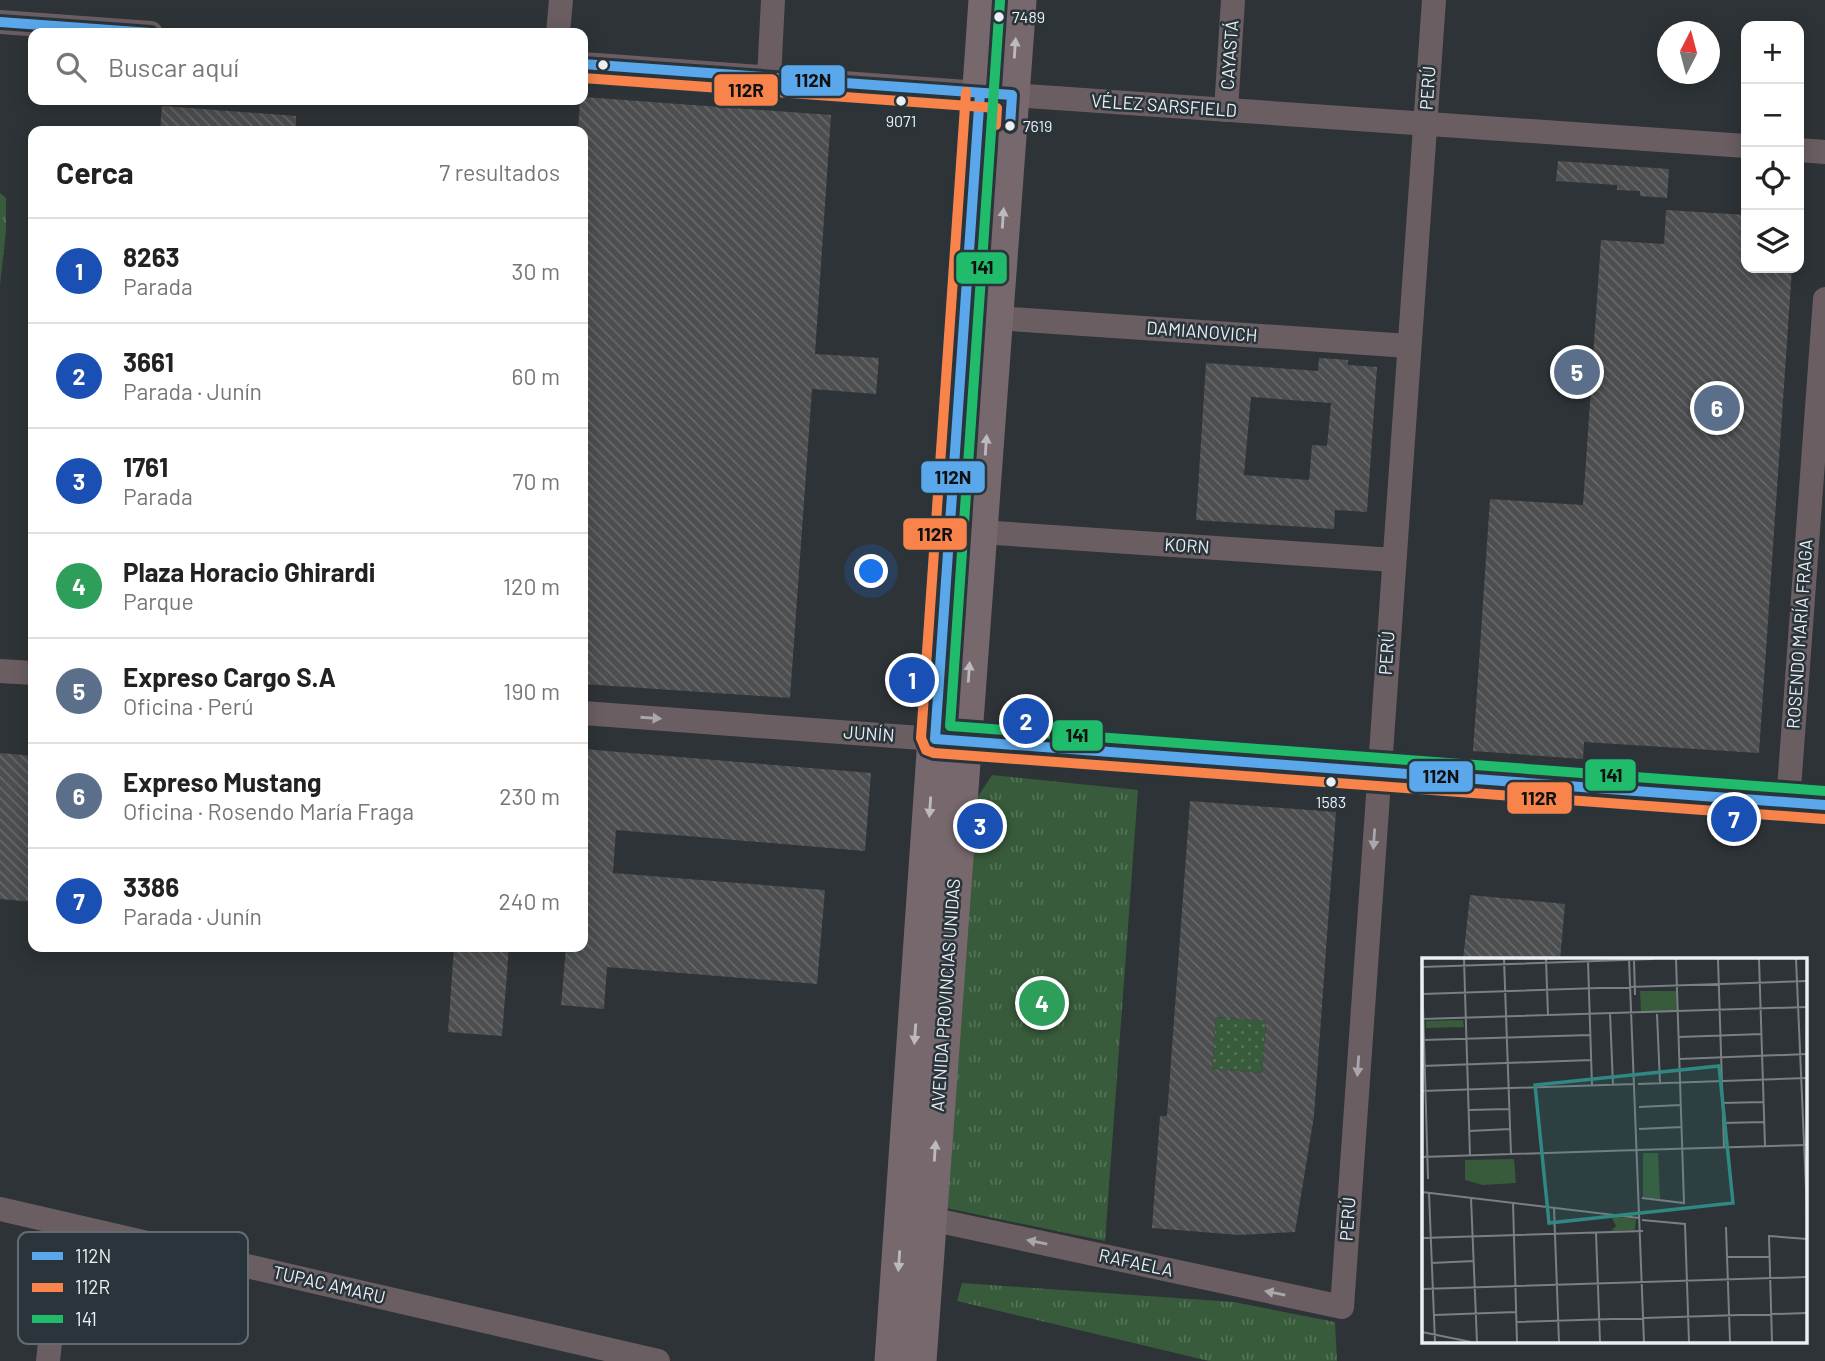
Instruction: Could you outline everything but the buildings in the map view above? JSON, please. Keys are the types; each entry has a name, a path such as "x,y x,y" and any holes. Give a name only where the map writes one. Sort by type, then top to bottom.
{"main road":[{"name":"AVENIDA PROVINCIAS UNIDAS","path":"919,1361 930,1219 950,739 980,532 996,318 996,94 986,0"},
{"name":"AVENIDA PROVINCIAS UNIDAS","path":"892,1361 950,739 996,94 1019,0"},
{"name":"JUNÍN","path":"950,739 1825,805"}],"street":[{"path":"558,28 561,0"},
{"path":"769,78 773,0"},
{"name":"CAYASTÁ","path":"1226,110 1233,0"},
{"name":"PERÚ","path":"1342,1307 1434,0"},
{"path":"0,22 82,28"},
{"name":"VÉLEZ SARSFIELD","path":"588,64 1741,146"},
{"path":"1804,150 1825,152"},
{"name":"ROSENDO MARÍA FRAGA","path":"1788,802 1815,566 1825,299"},
{"name":"DAMIANOVICH","path":"996,318 1409,345"},
{"name":"KORN","path":"980,532 1394,560"},
{"path":"0,671 28,673"},
{"name":"JUNÍN","path":"588,713 950,739"},
{"name":"TUPAC AMARU","path":"0,1209 98,1232"},
{"name":"RAFAELA","path":"930,1219 1342,1307"},
{"path":"62,1232 63,1224"},
{"name":"TUPAC AMARU","path":"248,1267 658,1361"}],"green space":[{"path":"0,193 6,198 6,230 0,285"},
{"path":"992,775 1138,790 1105,1241 946,1208 977,798"},
{"path":"1216,1017 1266,1021 1262,1073 1212,1069"},
{"path":"962,1283 1234,1302 1335,1322 1337,1361 1209,1361 957,1301"}],"transit line":[{"name":"141","path":"1000,1 950,726 1825,791"},
{"name":"112N","path":"0,22 82,28"},
{"name":"112N","path":"588,64 1012,95 1010,126"},
{"name":"112R","path":"588,78 997,108 996,125"},
{"name":"112R","path":"966,92 921,738 926,750 934,753 1824,819"},
{"name":"112N","path":"980,93 935,739 1825,805"}],"place":[{"name":"7489","path":"999,17"},
{"name":"9071","path":"901,101"},
{"name":"7619","path":"1010,126"},
{"name":"Expreso Cargo S.A","path":"1577,372"},
{"name":"Expreso Mustang","path":"1717,408"},
{"name":"8263","path":"912,680"},
{"name":"3661","path":"1026,721"},
{"name":"1583","path":"1331,782"},
{"name":"3386","path":"1734,819"},
{"name":"1761","path":"980,826"},
{"name":"Plaza Horacio Ghirardi","path":"1042,1003"}]}
